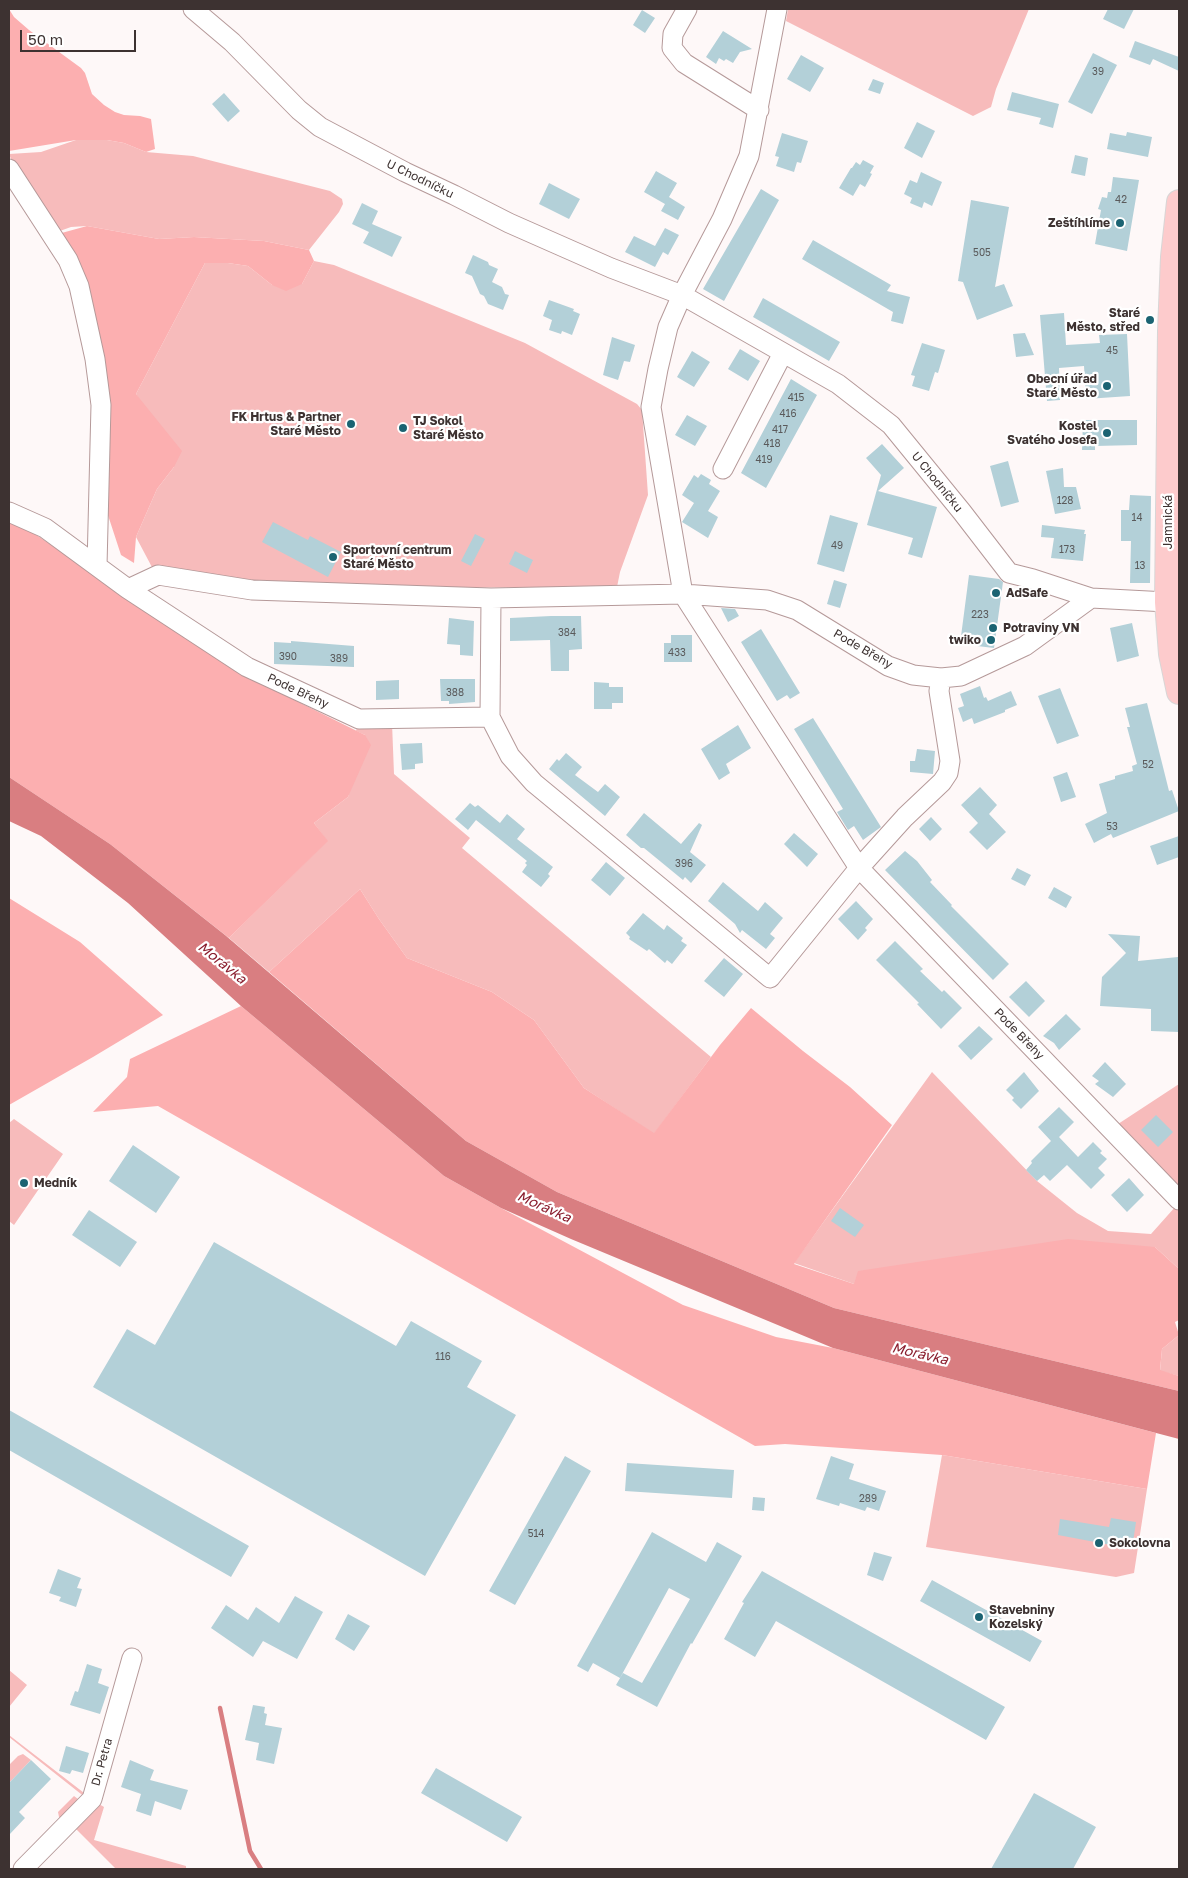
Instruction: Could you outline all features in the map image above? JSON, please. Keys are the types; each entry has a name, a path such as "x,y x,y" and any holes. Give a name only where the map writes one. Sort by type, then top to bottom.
{"main road":[{"name":"Jamnická","path":"1179,202 1173,257 1170,331 1167,602 1171,654 1179,692"}],"street":[{"name":"U Chodníčku","path":"193,9 232,42 299,110 320,127 405,172 509,223 611,268 682,295 838,384 891,425 1009,573 1091,598"},
{"path":"687,9 673,34 672,48 684,63 759,110"},
{"path":"683,594 652,407 658,368 668,327 682,295 722,219 749,156 778,9"},
{"path":"9,170 68,260 78,286 95,359 101,405 97,566"},
{"path":"723,469 784,353"},
{"name":"Pode Břehy","path":"9,512 45,528 128,589 246,667 359,720 490,717"},
{"name":"Pode Břehy","path":"128,589 158,575 252,590 491,598 683,594 767,600 797,610 888,666 913,675 941,678"},
{"name":"Pode Břehy","path":"683,594 859,868 1179,1200"},
{"path":"491,598 490,717 510,756 534,783 770,978 859,868 904,817 942,782 948,773 950,761 939,691 941,678 961,676 1025,646 1091,598 1167,602"},
{"name":"Dr. Petra","path":"23,1869 92,1798 132,1658"}],"shaded area":[{"path":"9,9 14,17 29,30 81,68 85,73 92,94 104,105 124,115 151,119 155,149 146,152 124,143 107,140 76,140 9,151"},
{"path":"788,9 1029,9 996,89 991,107 973,116 786,21"},
{"path":"76,140 107,140 124,143 146,152 193,156 330,191 342,199 343,204 339,212 309,250 264,241 194,237 159,239 87,226 71,227 57,232 15,169 9,154 41,152"},
{"path":"87,226 159,239 194,237 264,241 309,250 314,261 302,284 286,291 272,285 248,266 228,263 205,263 136,394 182,451 174,467 157,489 136,537 134,563 121,555 104,503 106,410 58,234"},
{"name":"TJ Sokol Staré Město","path":"314,261 334,265 525,343 637,404 642,410 648,495 620,572 617,587 330,588 270,585 154,571 136,537 157,489 174,467 136,394 205,263 228,263 248,266 272,285 302,284"},
{"path":"9,521 32,532 242,674 365,735 371,745 348,797 314,823 328,841 229,938 110,844 9,777"},
{"path":"358,723 392,723 394,774 470,838 462,848 711,1057 654,1134 584,1088 534,1020 492,992 407,958 360,889 269,972 229,938 327,841 314,823 348,797 365,735 356,731"},
{"path":"360,889 407,958 492,992 534,1020 584,1088 654,1133 720,1045 751,1008 850,1087 892,1125 794,1264 854,1284 858,1271 1068,1239 1155,1247 1179,1269 1179,1320 1175,1322 1179,1335 1162,1349 1160,1370 1179,1376 1179,1391 834,1308 557,1192 466,1141 269,972"},
{"path":"9,898 80,942 163,1015 9,1105"},
{"path":"241,1006 444,1176 501,1208 683,1305 776,1337 833,1348 1156,1433 1147,1489 942,1455 785,1444 755,1446 158,1106 93,1112 127,1077 130,1059"},
{"path":"932,1072 1037,1181 1077,1213 1108,1231 1151,1234 1176,1206 1179,1209 1179,1269 1155,1247 854,1284 794,1263"},
{"path":"1179,1084 1179,1188 1115,1126"},
{"path":"14,1119 63,1154 14,1225 9,1221 9,1123"},
{"path":"1179,1335 1179,1376 1160,1371 1162,1349"},
{"path":"942,1455 1147,1489 1134,1573 1116,1577 926,1547"},
{"path":"9,1670 27,1685 9,1707"},
{"path":"9,1735 88,1796 86,1798 9,1737"},
{"path":"23,1754 31,1760 9,1783 9,1765 18,1756"},
{"path":"74,1796 82,1802 64,1821 59,1817 58,1812"},
{"path":"99,1804 104,1807 94,1840 186,1866 186,1869 116,1869 76,1829"}],"water":[{"name":"Morávka","path":"9,777 110,844 225,935 466,1141 557,1192 834,1308 1179,1391 1179,1439 833,1348 571,1239 501,1208 444,1176 241,1006 128,903 41,836 9,821"}],"building":[{"path":"1108,9 1134,9 1124,29 1103,19"},
{"path":"642,10 655,18 645,33 633,25"},
{"path":"723,31 752,49 740,52 733,63 719,58 716,64 706,57"},
{"path":"1135,41 1179,57 1179,71 1153,59 1150,65 1129,57"},
{"path":"1093,53 1117,65 1092,114 1068,102"},
{"path":"801,55 824,68 810,92 787,79"},
{"path":"873,79 884,83 880,94 868,90"},
{"path":"1012,92 1059,104 1053,128 1039,124 1041,118 1007,110"},
{"path":"224,93 240,111 228,122 212,104"},
{"path":"917,122 935,131 922,158 904,148"},
{"path":"1127,132 1152,137 1148,157 1107,149 1110,133 1126,136"},
{"path":"782,133 808,141 801,163 797,162 794,172 776,166 779,157 775,156"},
{"path":"1075,155 1088,158 1085,176 1071,173"},
{"path":"863,160 874,166 870,173 872,174 865,187 860,184 853,196 839,188 856,162 860,165"},
{"path":"656,171 677,183 669,197 685,207 678,220 661,211 665,204 644,192"},
{"path":"921,172 942,182 932,206 924,202 922,208 910,203 912,198 904,194 910,180 917,183"},
{"path":"1113,177 1139,180 1127,251 1095,244 1101,210 1098,209 1102,197 1107,198 1108,192 1111,192"},
{"path":"549,183 580,199 569,219 539,204"},
{"path":"761,189 779,200 724,301 703,289"},
{"path":"971,200 1009,207 995,287 1004,284 1013,306 977,320 963,282 958,281"},
{"path":"362,203 378,211 372,224 402,237 392,257 363,243 369,232 352,224"},
{"path":"665,228 679,235 668,255 663,252 655,267 625,252 634,236 655,246"},
{"path":"813,240 891,285 887,291 910,297 903,324 891,321 893,312 802,259"},
{"path":"473,255 498,269 492,282 502,287 505,294 509,295 503,310 488,304 484,296 480,294 472,276 465,273"},
{"path":"763,298 840,342 829,361 753,317"},
{"path":"549,300 574,309 573,311 580,314 572,335 562,331 561,334 549,330 552,320 543,316"},
{"path":"1064,313 1066,345 1100,343 1099,335 1127,334 1130,396 1086,399 1084,366 1059,368 1060,400 1047,401 1040,315"},
{"path":"1025,333 1034,355 1016,357 1013,334"},
{"path":"612,337 635,345 630,362 624,361 618,380 603,375"},
{"path":"922,343 945,350 938,373 935,372 929,391 912,386 915,376 911,375"},
{"path":"740,349 760,361 748,381 728,369"},
{"path":"692,351 710,362 694,387 677,377"},
{"path":"791,379 817,395 766,488 741,473"},
{"path":"687,415 707,426 695,446 675,435"},
{"name":"Kostel Svatého Josefa","path":"1083,420 1137,420 1137,445 1095,446 1095,450 1082,450"},
{"path":"882,444 904,468 878,491 937,507 922,558 908,554 913,538 867,525 881,475 866,458"},
{"path":"1008,461 1019,502 1001,507 990,466"},
{"path":"1063,468 1064,487 1076,487 1081,509 1055,514 1046,471"},
{"path":"701,474 711,480 709,484 720,491 708,511 718,517 708,538 682,522 694,503 682,495 694,475 698,478"},
{"path":"1130,495 1151,496 1150,583 1130,583 1131,541 1121,541 1121,510 1129,510"},
{"path":"830,515 858,523 844,572 817,564"},
{"path":"273,522 308,540 310,536 341,552 328,577 262,542"},
{"path":"1042,525 1085,530 1083,561 1051,558 1054,538 1041,537"},
{"path":"475,534 485,539 471,566 461,561"},
{"path":"515,551 533,560 527,573 509,564"},
{"path":"969,575 999,579 1003,582 994,648 960,644"},
{"path":"834,580 847,584 840,608 827,604"},
{"path":"721,608 735,609 739,616 728,622"},
{"path":"581,616 582,649 569,650 569,671 551,671 550,640 510,641 510,618"},
{"path":"449,618 474,621 473,656 460,655 460,645 447,644"},
{"path":"1132,623 1139,656 1117,662 1110,628"},
{"path":"761,629 800,693 790,699 787,695 777,701 741,642"},
{"path":"671,635 692,635 692,662 664,662 664,643 671,643"},
{"path":"291,641 354,646 354,667 274,664 274,642 291,643"},
{"path":"440,679 475,679 475,702 449,704 449,701 441,701"},
{"path":"399,680 399,699 376,700 376,681"},
{"path":"594,682 609,683 609,687 623,687 623,703 612,703 612,709 594,709"},
{"path":"980,686 984,698 986,697 988,701 1011,691 1017,705 1005,710 1005,712 974,724 972,718 963,722 958,708 964,706 960,694"},
{"path":"1060,688 1079,736 1057,744 1038,696"},
{"path":"1147,703 1169,791 1172,790 1179,811 1113,838 1111,834 1094,843 1085,824 1107,813 1099,784 1115,779 1115,776 1133,771 1132,766 1137,764 1127,727 1130,727 1125,708"},
{"path":"813,718 881,827 863,840 854,826 848,830 837,812 843,809 794,729"},
{"path":"738,725 751,748 726,764 730,773 719,780 701,749"},
{"path":"422,743 423,763 415,764 415,769 402,770 400,744"},
{"path":"917,749 935,751 933,774 910,772 910,761 915,761"},
{"path":"566,753 582,767 575,775 598,792 605,784 620,797 605,816 549,769 557,759 559,761"},
{"path":"1067,772 1076,797 1061,802 1053,777"},
{"path":"980,787 997,805 989,814 1006,832 987,850 969,832 978,823 961,805"},
{"path":"470,803 475,807 478,805 500,823 507,814 525,829 517,839 553,867 548,874 550,876 541,887 522,872 527,865 525,863 527,861 476,820 468,830 455,819"},
{"path":"644,813 681,844 699,823 702,825 690,852 706,865 691,883 685,877 683,880 626,835"},
{"path":"931,817 942,829 930,841 919,829"},
{"path":"794,833 818,854 807,867 784,844"},
{"path":"1179,836 1179,857 1157,865 1150,846"},
{"path":"905,851 917,861 932,880 930,882 951,906 1009,964 993,980 885,870"},
{"path":"606,862 625,878 610,896 591,880"},
{"path":"1017,868 1031,875 1025,886 1011,879"},
{"path":"723,882 758,911 765,902 783,918 770,934 775,938 766,949 742,930 740,933 735,924 708,901"},
{"path":"1054,887 1072,897 1066,908 1048,898"},
{"path":"856,901 873,919 865,928 867,930 858,940 838,919"},
{"path":"643,913 664,930 667,925 683,938 681,941 687,945 672,964 667,960 665,963 649,949 647,951 629,939 630,937 626,933"},
{"path":"1108,934 1140,936 1138,961 1178,957 1179,1032 1151,1031 1151,1009 1100,1006 1102,977 1126,953"},
{"path":"895,941 923,969 920,971 942,992 944,990 962,1008 941,1029 917,1004 919,1003 876,960"},
{"path":"724,958 743,974 724,997 704,981"},
{"path":"1026,981 1045,1001 1029,1017 1009,997"},
{"path":"1066,1014 1081,1029 1059,1050 1054,1043 1043,1036"},
{"path":"979,1026 993,1039 971,1060 958,1046"},
{"path":"1105,1062 1126,1084 1113,1097 1095,1084 1099,1081 1092,1076"},
{"path":"1024,1072 1039,1091 1021,1109 1006,1090"},
{"path":"1059,1107 1074,1122 1059,1137 1078,1157 1093,1142 1102,1151 1100,1153 1107,1159 1098,1168 1105,1175 1091,1189 1067,1165 1050,1181 1044,1175 1037,1181 1026,1170 1032,1163 1031,1161 1051,1141 1038,1127"},
{"path":"1156,1115 1173,1132 1158,1147 1141,1130"},
{"path":"133,1145 180,1177 156,1213 109,1181"},
{"path":"1129,1178 1144,1195 1127,1212 1111,1195"},
{"path":"840,1208 864,1225 855,1237 831,1221"},
{"path":"89,1210 137,1242 120,1267 72,1235"},
{"path":"214,1242 396,1346 411,1321 482,1361 467,1387 516,1415 425,1576 93,1387 127,1329 155,1345"},
{"path":"9,1410 249,1546 231,1577 9,1450"},
{"path":"565,1456 591,1471 515,1605 489,1591"},
{"path":"831,1456 854,1464 849,1479 886,1491 879,1511 867,1507 865,1511 840,1503 839,1506 816,1499"},
{"path":"627,1463 734,1470 732,1498 625,1491"},
{"path":"753,1497 765,1498 764,1511 752,1510"},
{"name":"Sokolovna","path":"1111,1518 1136,1522 1132,1549 1058,1535 1060,1519 1109,1527"},
{"path":"652,1532 706,1562 717,1542 742,1556 691,1643 657,1707 616,1685 623,1673 642,1683 690,1599 669,1588 620,1678 593,1663 588,1672 577,1666"},
{"path":"874,1552 892,1557 883,1581 867,1575"},
{"path":"58,1569 81,1578 77,1588 82,1589 76,1607 59,1601 61,1597 49,1593"},
{"path":"762,1571 1005,1707 986,1740 776,1621 755,1657 724,1639 744,1603 742,1602"},
{"path":"932,1580 1042,1641 1030,1662 920,1601"},
{"path":"295,1596 323,1612 297,1659 263,1641 253,1657 211,1628 226,1605 248,1620 256,1607 279,1623"},
{"path":"348,1614 370,1626 354,1651 335,1639"},
{"path":"87,1664 102,1669 98,1683 109,1687 100,1714 70,1705 75,1691 78,1692"},
{"path":"253,1705 265,1707 264,1713 267,1714 265,1725 282,1728 274,1764 256,1760 259,1743 245,1740"},
{"path":"66,1746 89,1753 83,1773 72,1770 70,1774 59,1771"},
{"path":"31,1760 51,1779 19,1812 25,1818 9,1835 9,1783"},
{"path":"130,1760 154,1770 150,1780 188,1790 181,1810 155,1801 151,1816 136,1811 141,1794 121,1787"},
{"path":"436,1768 522,1817 507,1842 421,1793"},
{"path":"1034,1793 1096,1827 1073,1869 991,1869"}],"waterway":[{"path":"220,1708 250,1851 261,1869"}],"place":[{"name":"Zeštíhlíme","path":"1120,223"},
{"name":"Staré Město, střed","path":"1150,320"},
{"name":"Obecní úřad Staré Město","path":"1107,386"},
{"name":"FK Hrtus & Partner Staré Město","path":"351,424"},
{"name":"TJ Sokol Staré Město","path":"403,428"},
{"name":"Kostel Svatého Josefa","path":"1107,433"},
{"name":"Sportovní centrum Staré Město","path":"333,557"},
{"name":"AdSafe","path":"996,593"},
{"name":"Potraviny VN","path":"993,628"},
{"name":"twiko","path":"991,640"},
{"name":"Medník","path":"24,1183"},
{"name":"Sokolovna","path":"1099,1543"},
{"name":"Stavebniny Kozelský","path":"979,1617"}]}
